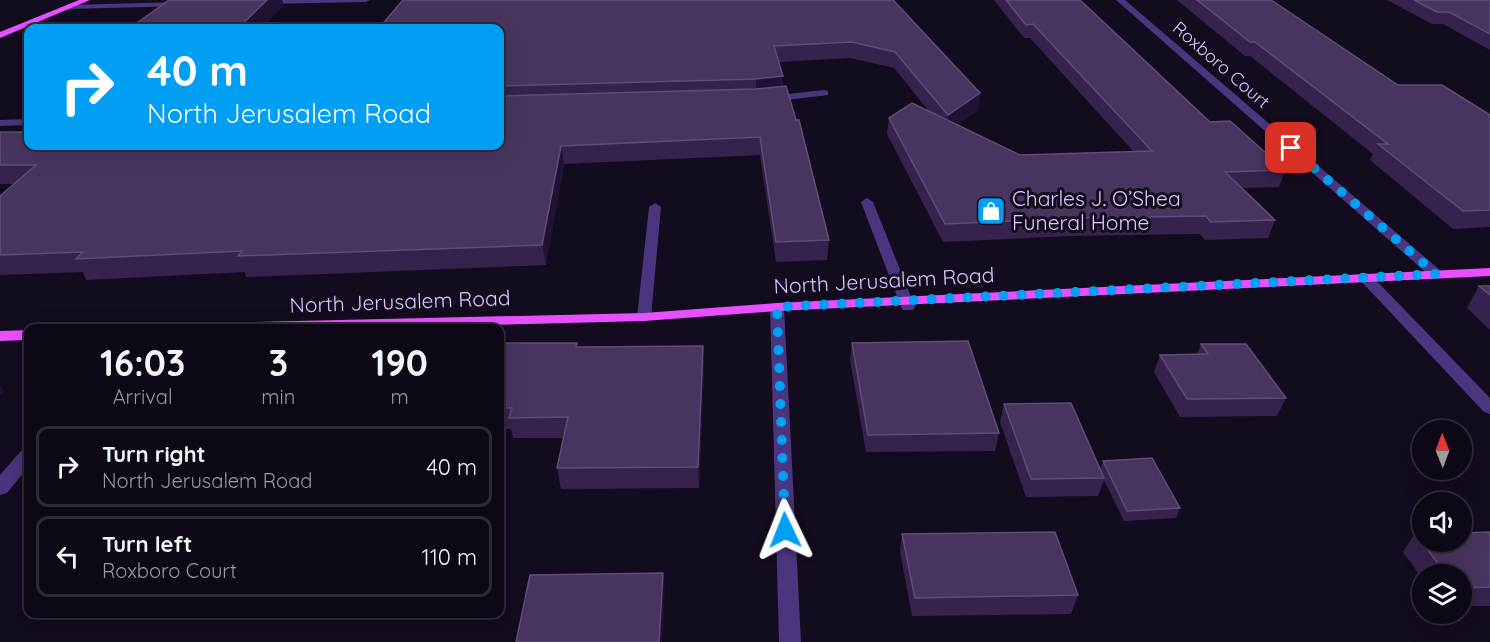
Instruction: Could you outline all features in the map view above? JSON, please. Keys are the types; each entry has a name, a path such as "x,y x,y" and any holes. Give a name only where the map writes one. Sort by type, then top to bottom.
{"main road":[{"path":"27,24 87,0"},
{"path":"0,35 24,25"},
{"name":"North Jerusalem Road","path":"367,324 644,317 777,307 907,304 1490,272"},
{"path":"0,336 24,334"}],"street":[{"path":"259,3 366,0"},
{"name":"Roxboro Court","path":"1120,0 1436,274"},
{"path":"68,7 188,4"},
{"path":"756,101 824,93"},
{"path":"0,123 24,122"},
{"path":"867,202 907,304"},
{"path":"644,317 655,207"},
{"path":"1365,278 1490,408"},
{"path":"777,307 790,642"},
{"path":"0,488 24,460"}],"building":[{"path":"169,0 267,0 242,24 136,24"},
{"path":"403,0 893,0 980,93 948,115 895,52 852,42 774,46 783,76 756,79 504,86 504,24 382,24"},
{"path":"1006,0 1080,0 1210,122 1230,121 1285,170 1225,172 1275,220 1211,222 1206,216 1075,218 945,224 889,118 912,103 1020,155 1152,151 1033,24 1026,25"},
{"path":"1197,0 1271,0 1398,85 1442,85 1490,115 1490,210 1463,211 1378,144 1388,144"},
{"path":"1414,0 1490,0 1490,34 1449,12 1437,12"},
{"path":"786,86 796,120 799,120 829,240 776,242 760,137 561,146 542,245 238,256 242,251 76,259 83,252 0,255 0,196 36,165 0,165 0,132 24,132 24,150 504,150 504,96 756,89"},
{"path":"1479,286 1490,286 1490,295"},
{"path":"968,341 999,433 868,435 852,343"},
{"path":"504,343 577,343 576,347 703,346 698,467 557,468 568,417 509,418 512,408 504,408"},
{"path":"1201,344 1246,344 1286,398 1187,399 1160,355 1208,354"},
{"path":"1071,403 1104,478 1031,479 1004,404"},
{"path":"1152,458 1180,508 1127,511 1103,461"},
{"path":"1055,532 1078,595 915,598 902,534"},
{"path":"1490,532 1490,587 1472,588 1472,564 1438,564 1429,552 1472,552 1472,533"},
{"path":"663,573 659,642 516,642 530,575"}],"place":[{"name":"Charles J. O’Shea Funeral Home","path":"991,211"}],"route":[{"path":"785,530 777,307 1436,274 1291,148"}]}
